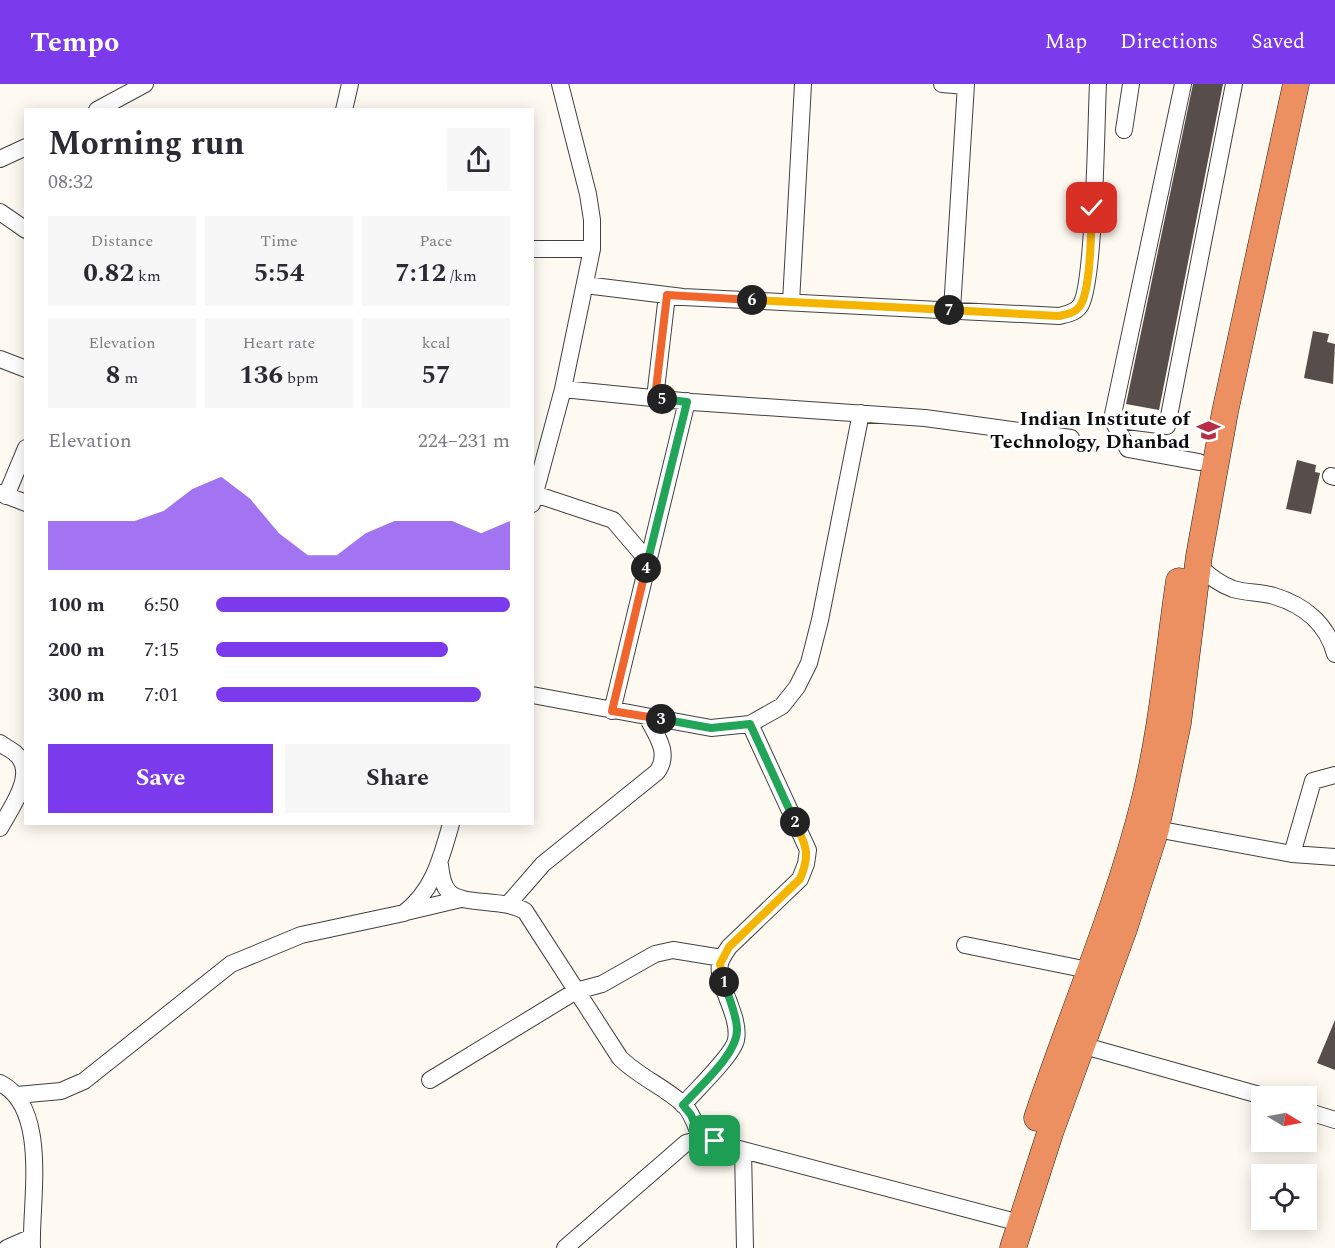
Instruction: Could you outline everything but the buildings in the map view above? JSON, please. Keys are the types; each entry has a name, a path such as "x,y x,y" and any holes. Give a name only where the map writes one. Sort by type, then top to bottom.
{"highway":[{"path":"1012,1248 1012,1221 1058,1056 1135,834 1149,782 1199,462 1279,84"},
{"path":"996,1248 1012,1221 1081,1045 1124,929 1156,829 1178,723 1198,566 1225,412 1296,84"}],"street":[{"path":"101,108 145,84"},
{"path":"344,108 350,84"},
{"path":"560,84 588,194 592,220 592,249 562,389 538,461 534,499 613,520 648,561"},
{"path":"790,302 803,84"},
{"path":"942,84 966,85 952,310"},
{"path":"585,285 667,295 1059,316 1072,313 1081,305 1090,254 1098,84"},
{"path":"1124,130 1131,84"},
{"path":"1183,84 1112,419 1128,449 1199,462"},
{"path":"1112,419 1167,426 1234,84"},
{"path":"0,159 24,148"},
{"path":"0,212 24,229"},
{"path":"534,249 592,249"},
{"path":"655,398 667,295"},
{"path":"0,359 24,368"},
{"path":"562,389 687,402 924,418 1071,438"},
{"path":"612,711 687,402"},
{"path":"534,695 711,728 750,724 782,706 797,687 809,663 820,620 861,413"},
{"path":"24,452 3,495 24,502"},
{"path":"1198,566 1221,584 1235,590 1274,596 1312,616 1325,629 1335,654"},
{"path":"509,903 543,864 657,772 662,765 664,751 647,717"},
{"path":"683,1105 730,1052 736,1040 737,1027 720,970 722,958 729,947 800,879 806,864 807,850 750,724"},
{"path":"0,743 17,755 24,765 24,782 0,828"},
{"path":"1292,854 1313,780 1335,775"},
{"path":"404,913 424,893 440,865 451,825"},
{"path":"1156,829 1292,854 1335,857"},
{"path":"440,865 443,883 449,892 461,899"},
{"path":"17,1095 43,1095 61,1091 84,1081 231,964 245,957 301,935 461,899 509,903 525,911 620,1058 633,1071 683,1105 691,1115 701,1139"},
{"path":"965,945 1088,970"},
{"path":"430,1080 576,991 610,981 655,954 673,950 722,958"},
{"path":"1081,1045 1251,1093"},
{"path":"0,1083 17,1095 34,1153 32,1242 7,1248"},
{"path":"1317,1112 1332,1114"},
{"path":"566,1248 686,1143 701,1139 1012,1221"},
{"path":"743,1150 745,1248"}],"place":[{"name":"Indian Institute of Technology, Dhanbad","path":"1208,430"}],"route":[{"path":"715,1141 701,1139 691,1115 683,1105 730,1052 736,1040 737,1027 720,964 729,947 800,879 806,864 807,850 750,724 730,728 711,728 612,711 687,402 655,398 667,295 1059,316 1072,313 1081,305 1090,254 1092,208"}]}
